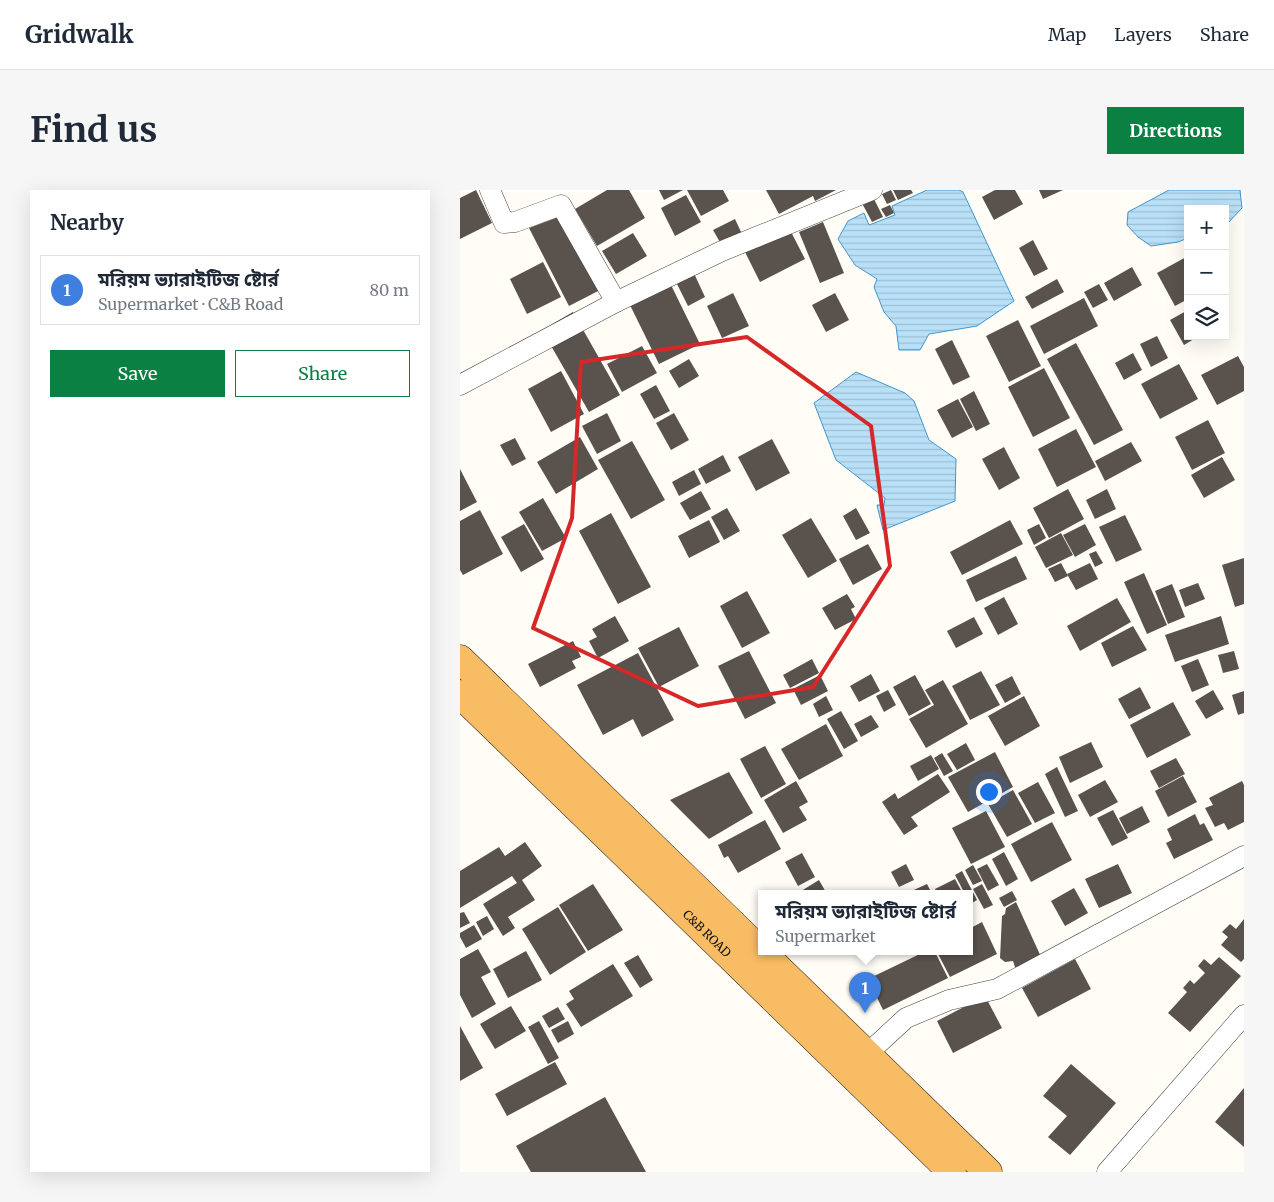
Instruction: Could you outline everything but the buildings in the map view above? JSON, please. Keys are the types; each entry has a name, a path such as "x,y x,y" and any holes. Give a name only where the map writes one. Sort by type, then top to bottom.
{"highway":[{"name":"C&B ROAD","path":"460,659 758,948"},
{"name":"C&B ROAD","path":"460,694 952,1172"},
{"name":"C&B ROAD","path":"765,955 988,1172"}],"street":[{"path":"490,190 504,223 515,222 561,205 616,302"},
{"path":"460,385 616,302 722,251 872,190"},
{"path":"867,1054 906,1018 949,1000 996,989 1244,856"},
{"path":"1107,1172 1244,1016"}],"highlighted area":[{"path":"747,337 871,426 890,566 813,687 698,706 533,628 572,518 581,362"}],"water":[{"path":"927,190 959,190 963,192 1014,301 977,326 929,334 920,350 899,350 896,326 884,312 874,287 877,279 855,265 838,239 848,221 864,213 869,225 895,215 892,206"},
{"path":"1169,190 1240,190 1242,208 1229,222 1229,205 1184,205 1184,240 1178,242 1151,246 1138,237 1127,225 1128,212"},
{"path":"856,372 905,393 914,401 929,440 956,459 955,501 883,530 877,505 884,505 885,498 836,460 814,403"}],"place":[{"name":"মরিয়ম ভ্যারাইটিজ ষ্টোর্র","path":"865,1013"}]}
